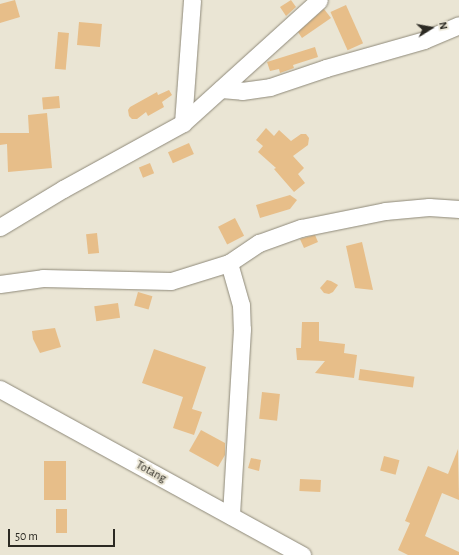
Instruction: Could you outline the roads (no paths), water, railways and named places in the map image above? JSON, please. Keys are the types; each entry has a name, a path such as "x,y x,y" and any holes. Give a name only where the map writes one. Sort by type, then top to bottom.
{"street":[{"path":"183,122 192,0"},
{"path":"0,227 63,189 183,122 319,0"},
{"path":"221,88 242,91 270,87 326,68 424,40 459,25"},
{"path":"0,284 43,278 172,281 229,262 259,243 301,228 385,211 430,207 459,209"},
{"path":"229,262 241,305 242,329 231,516"},
{"name":"Totang","path":"0,389 302,555"}]}
